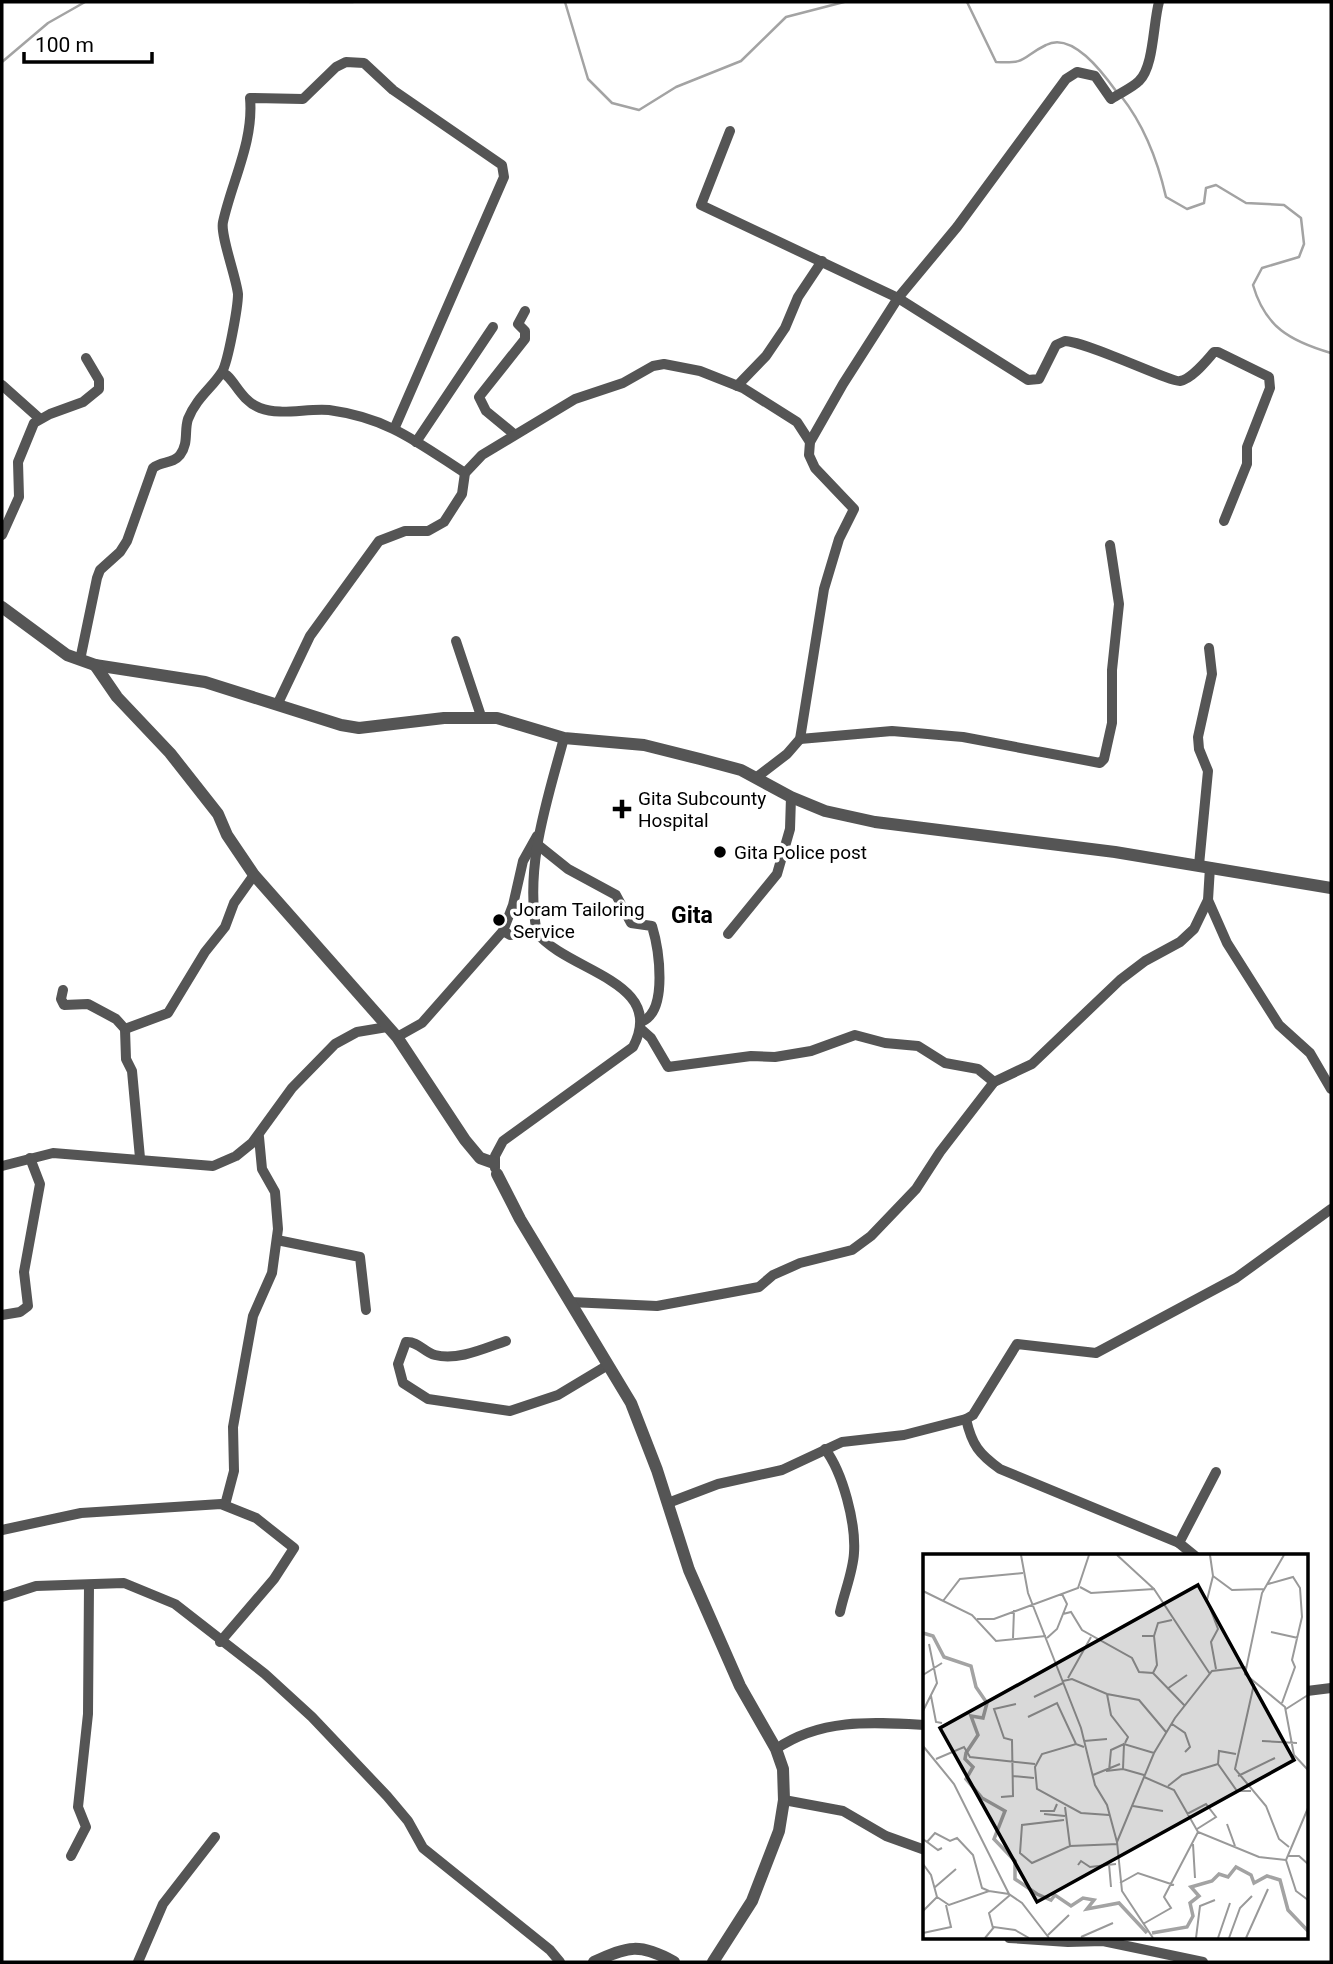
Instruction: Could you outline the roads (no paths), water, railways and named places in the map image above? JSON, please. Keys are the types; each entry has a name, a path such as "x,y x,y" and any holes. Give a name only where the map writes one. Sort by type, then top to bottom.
{"street":[{"path":"757,777 787,754 800,739 824,589 839,539 854,509 815,468 809,455 810,442 898,298 957,227 1066,79 1077,72 1095,76 1111,99 1139,81 1149,65 1151,32 1158,2"},
{"path":"80,660 100,570 120,552 127,541 153,468 158,464 176,460 182,452 186,445 187,422 206,389 222,373 237,317 238,295 222,225 237,180 247,134 250,98 303,99 336,67 346,62 364,63 393,90 502,165 504,177 395,427"},
{"path":"730,131 701,205 898,298 1014,372 1035,382 1056,345 1065,341 1179,382 1214,352 1269,377 1270,388 1247,447 1247,464 1224,521"},
{"path":"737,386 765,356 785,328 798,297 822,261"},
{"path":"514,434 486,411 480,397 525,339 525,331 518,324 525,311"},
{"path":"416,442 494,327"},
{"path":"2,535 19,497 18,462 39,418 83,402 99,389 99,380 86,358"},
{"path":"278,703 310,636 379,541 405,531 428,531 444,522 462,494 464,473 494,446 575,399 623,383 653,366 664,364 700,371 737,386 797,422 810,442"},
{"path":"222,373 230,377 238,392 262,409 330,411 395,427 464,473"},
{"path":"2,384 39,418"},
{"path":"800,739 892,731 963,737 1100,763 1107,748 1112,723 1112,670 1119,604 1110,545"},
{"path":"2,607 67,655 80,660 95,665 165,673 359,728 481,716 564,738 644,745 757,777 791,797 825,811 875,821 1204,866 1331,888"},
{"path":"456,641 481,716"},
{"path":"1209,648 1212,674 1198,737 1199,749 1208,771 1204,866 1208,900 1227,943 1279,1025 1310,1053 1331,1089"},
{"path":"95,665 117,697 170,752 218,814 227,835 254,875 397,1037 465,1140 480,1158 495,1169 631,1403 668,1503 689,1570 740,1686 776,1749 783,1769 784,1800 779,1830 752,1901 713,1962"},
{"path":"537,933 533,881 541,829 564,738"},
{"path":"728,934 777,874 790,829 791,797"},
{"path":"397,1037 422,1023 503,931 513,905 523,862 541,829"},
{"path":"495,1169 503,1141 634,1047 643,1026 656,1009 658,994 658,957 652,926 631,923 616,895 568,869 538,845"},
{"path":"125,1029 168,1013 205,953 225,927 234,903 254,875"},
{"path":"570,1302 657,1306 759,1287 773,1275 800,1264 852,1250 871,1237 916,1189 940,1152 994,1082 1032,1063 1120,980 1145,961 1180,942 1199,922 1208,900"},
{"path":"503,931 510,934 537,933 564,956 617,984 637,1005 643,1026 668,1067 811,1051 855,1035 886,1043 918,1045 945,1063 978,1069 994,1082"},
{"path":"63,990 64,1006 88,1004 116,1019 125,1029 126,1059 131,1071 140,1158"},
{"path":"2,1166 53,1153 213,1166 236,1156 259,1136 292,1088 335,1044 357,1032 387,1027"},
{"path":"225,1505 234,1471 231,1446 233,1427 253,1317 272,1273 277,1240 275,1192 262,1169 259,1136"},
{"path":"2,1315 20,1312 28,1306 24,1272 40,1184 30,1158"},
{"path":"668,1503 718,1484 782,1469 842,1441 904,1434 966,1419 977,1408 1017,1344 1096,1353 1236,1278 1331,1209"},
{"path":"277,1240 360,1258 366,1310"},
{"path":"506,1340 451,1356 432,1354 408,1341 398,1364 403,1383 428,1399 510,1411 558,1395 608,1365"},
{"path":"966,1419 971,1441 978,1454 1000,1469 1179,1543 1193,1554"},
{"path":"825,1449 835,1463 854,1554 840,1612"},
{"path":"1179,1543 1216,1472"},
{"path":"2,1530 81,1513 225,1505 256,1518 294,1548 274,1579 220,1642"},
{"path":"2,1597 36,1586 124,1583 175,1604 220,1642 265,1674 336,1741 394,1804 424,1848 550,1950 560,1962"},
{"path":"71,1856 86,1827 78,1807 88,1714 89,1585"},
{"path":"1308,1691 1331,1688"},
{"path":"776,1749 792,1738 825,1726 858,1721 923,1725"},
{"path":"784,1800 843,1811 897,1841 923,1849"},
{"path":"138,1962 163,1904 215,1837"},
{"path":"1038,1940 1103,1941 1203,1962"},
{"path":"594,1962 635,1947 658,1953 674,1962"}],"waterway":[{"path":"2,62 48,23 85,2"},
{"path":"310,2 353,2"},
{"path":"565,2 588,79 612,103 639,110 676,87 741,61 786,17 844,2"},
{"path":"967,2 996,62 1020,61 1046,45 1056,42 1066,44 1086,56 1116,91"},
{"path":"1121,96 1137,119 1149,144 1166,197 1187,209 1204,203 1206,188 1216,185 1246,203 1284,205 1301,218 1304,244 1299,257 1262,268 1253,285 1264,312 1281,330 1303,343 1331,353"}],"place":[{"name":"Gita Subcounty Hospital","path":"622,809"},
{"name":"Gita Police post","path":"720,852"},
{"name":"Joram Tailoring Service","path":"499,920"}],"district":[{"name":"Gita","path":"692,915"}]}
